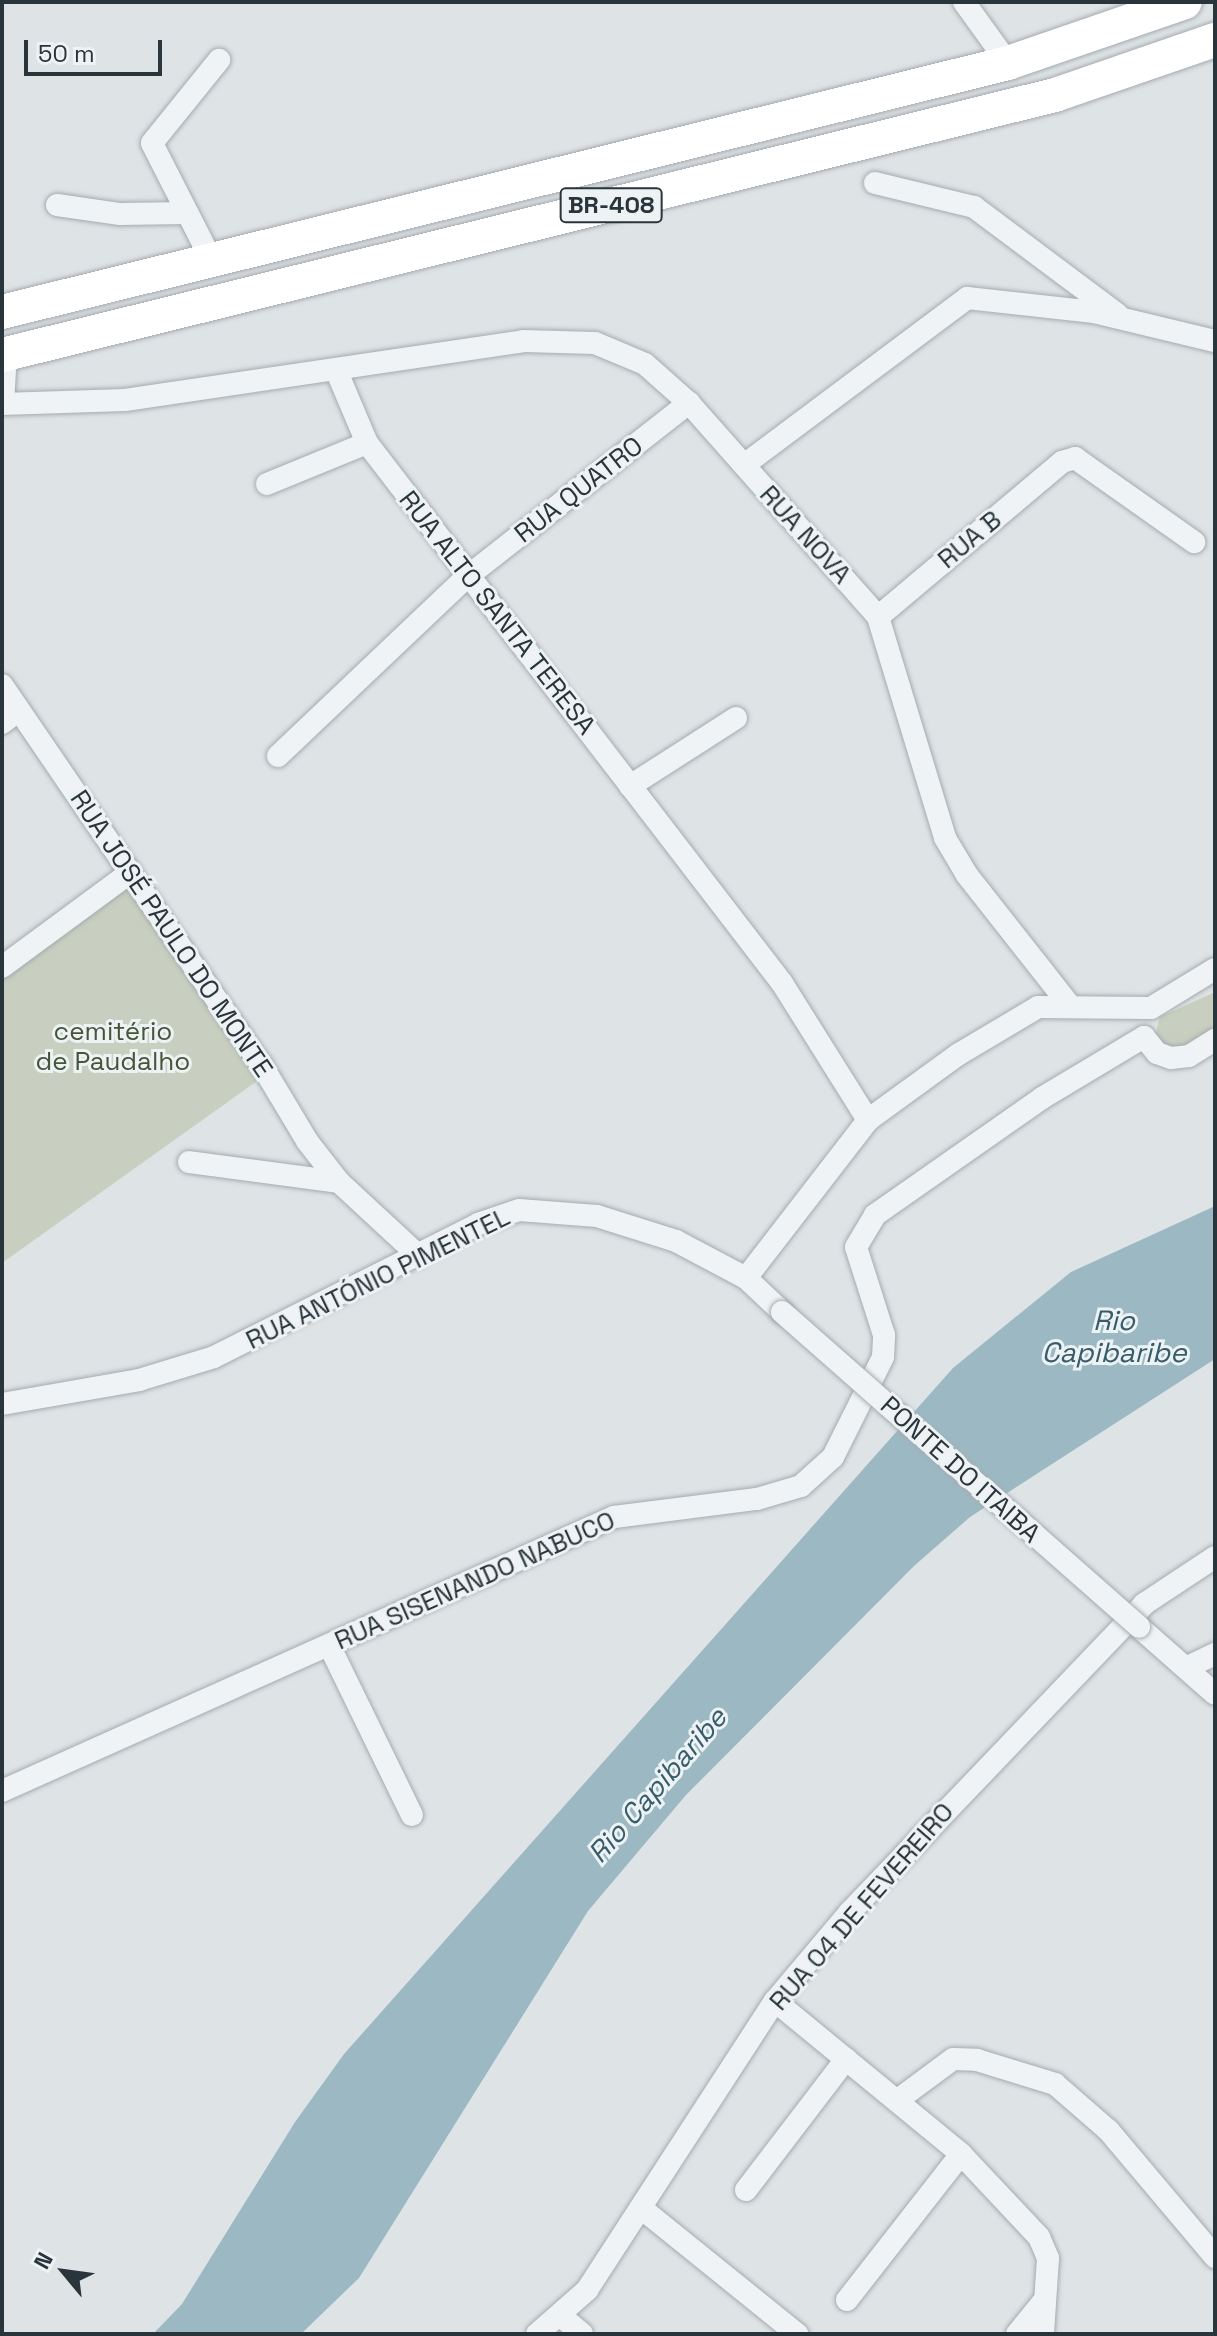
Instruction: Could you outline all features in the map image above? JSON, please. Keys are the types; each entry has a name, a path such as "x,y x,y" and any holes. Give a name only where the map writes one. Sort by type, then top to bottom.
{"highway":[{"name":"BR-408","path":"2,312 1008,63 1185,2"},
{"name":"BR-408","path":"4,355 1055,95 1215,40"}],"street":[{"path":"964,2 1008,63"},
{"path":"212,261 152,143 219,60"},
{"path":"875,183 974,207 1121,317"},
{"path":"57,205 120,214 187,213"},
{"path":"744,465 959,300 1000,299 1121,317 1178,336 1215,341"},
{"name":"RUA NOVA","path":"337,372 469,347 562,340 595,343 645,364 689,403 878,617 945,838 967,875 1070,1006"},
{"path":"4,355 2,403 125,400 337,372"},
{"name":"RUA ALTO SANTA TERESA","path":"337,372 367,443 782,983 868,1120"},
{"name":"RUA QUATRO","path":"278,756 468,576 689,403"},
{"path":"267,484 367,443"},
{"name":"RUA B","path":"878,617 1062,462 1086,461 1194,542"},
{"name":"RUA JOSÉ PAULO DO MONTE","path":"2,685 11,716 131,872 339,1182 419,1256"},
{"path":"630,786 736,718"},
{"path":"2,967 131,872"},
{"path":"746,1278 868,1120 1027,1013 1048,1005 1102,1011 1151,1008 1215,969"},
{"path":"1151,1008 1144,1037 1157,1053 1171,1058 1189,1056 1215,1040"},
{"name":"RUA SISENANDO NABUCO","path":"2,1791 614,1517 757,1499 781,1494 816,1476 851,1428 883,1357 879,1311 856,1247 865,1227 899,1196 1042,1098 1144,1037"},
{"path":"189,1162 339,1182"},
{"name":"RUA ANTÓNIO PIMENTEL","path":"3,1398 139,1380 214,1357 501,1214 567,1210 676,1241 746,1278 782,1312"},
{"name":"PONTE DO ITAIBA","path":"782,1312 1215,1694"},
{"name":"RUA 04 DE FEVEREIRO","path":"537,2334 562,2317 587,2290 775,2001 850,1912 1144,1604 1215,1557"},
{"path":"329,1645 412,1815"},
{"path":"1188,1667 1215,1654"},
{"path":"775,2001 899,2099 961,2154 1039,2237 1048,2258 1042,2303 1043,2334"},
{"path":"899,2099 946,2062 960,2058 1065,2090 1109,2131 1215,2257"},
{"path":"746,2190 846,2059"},
{"path":"847,2300 961,2154"},
{"path":"641,2208 797,2334"},
{"path":"1017,2334 1042,2303"},
{"path":"562,2317 582,2334"}],"green space":[{"name":"cemitério de Paudalho","path":"131,874 267,1074 2,1263 2,969"},
{"path":"1215,992 1215,1037 1174,1050 1155,1037 1160,1017"}],"water":[{"name":"Rio Capibaribe","path":"1215,1206 1215,1359 970,1517 914,1566 686,1795 588,1911 359,2278 301,2334 153,2334 182,2304 295,2122 344,2054 953,1368 1071,1272"}]}
